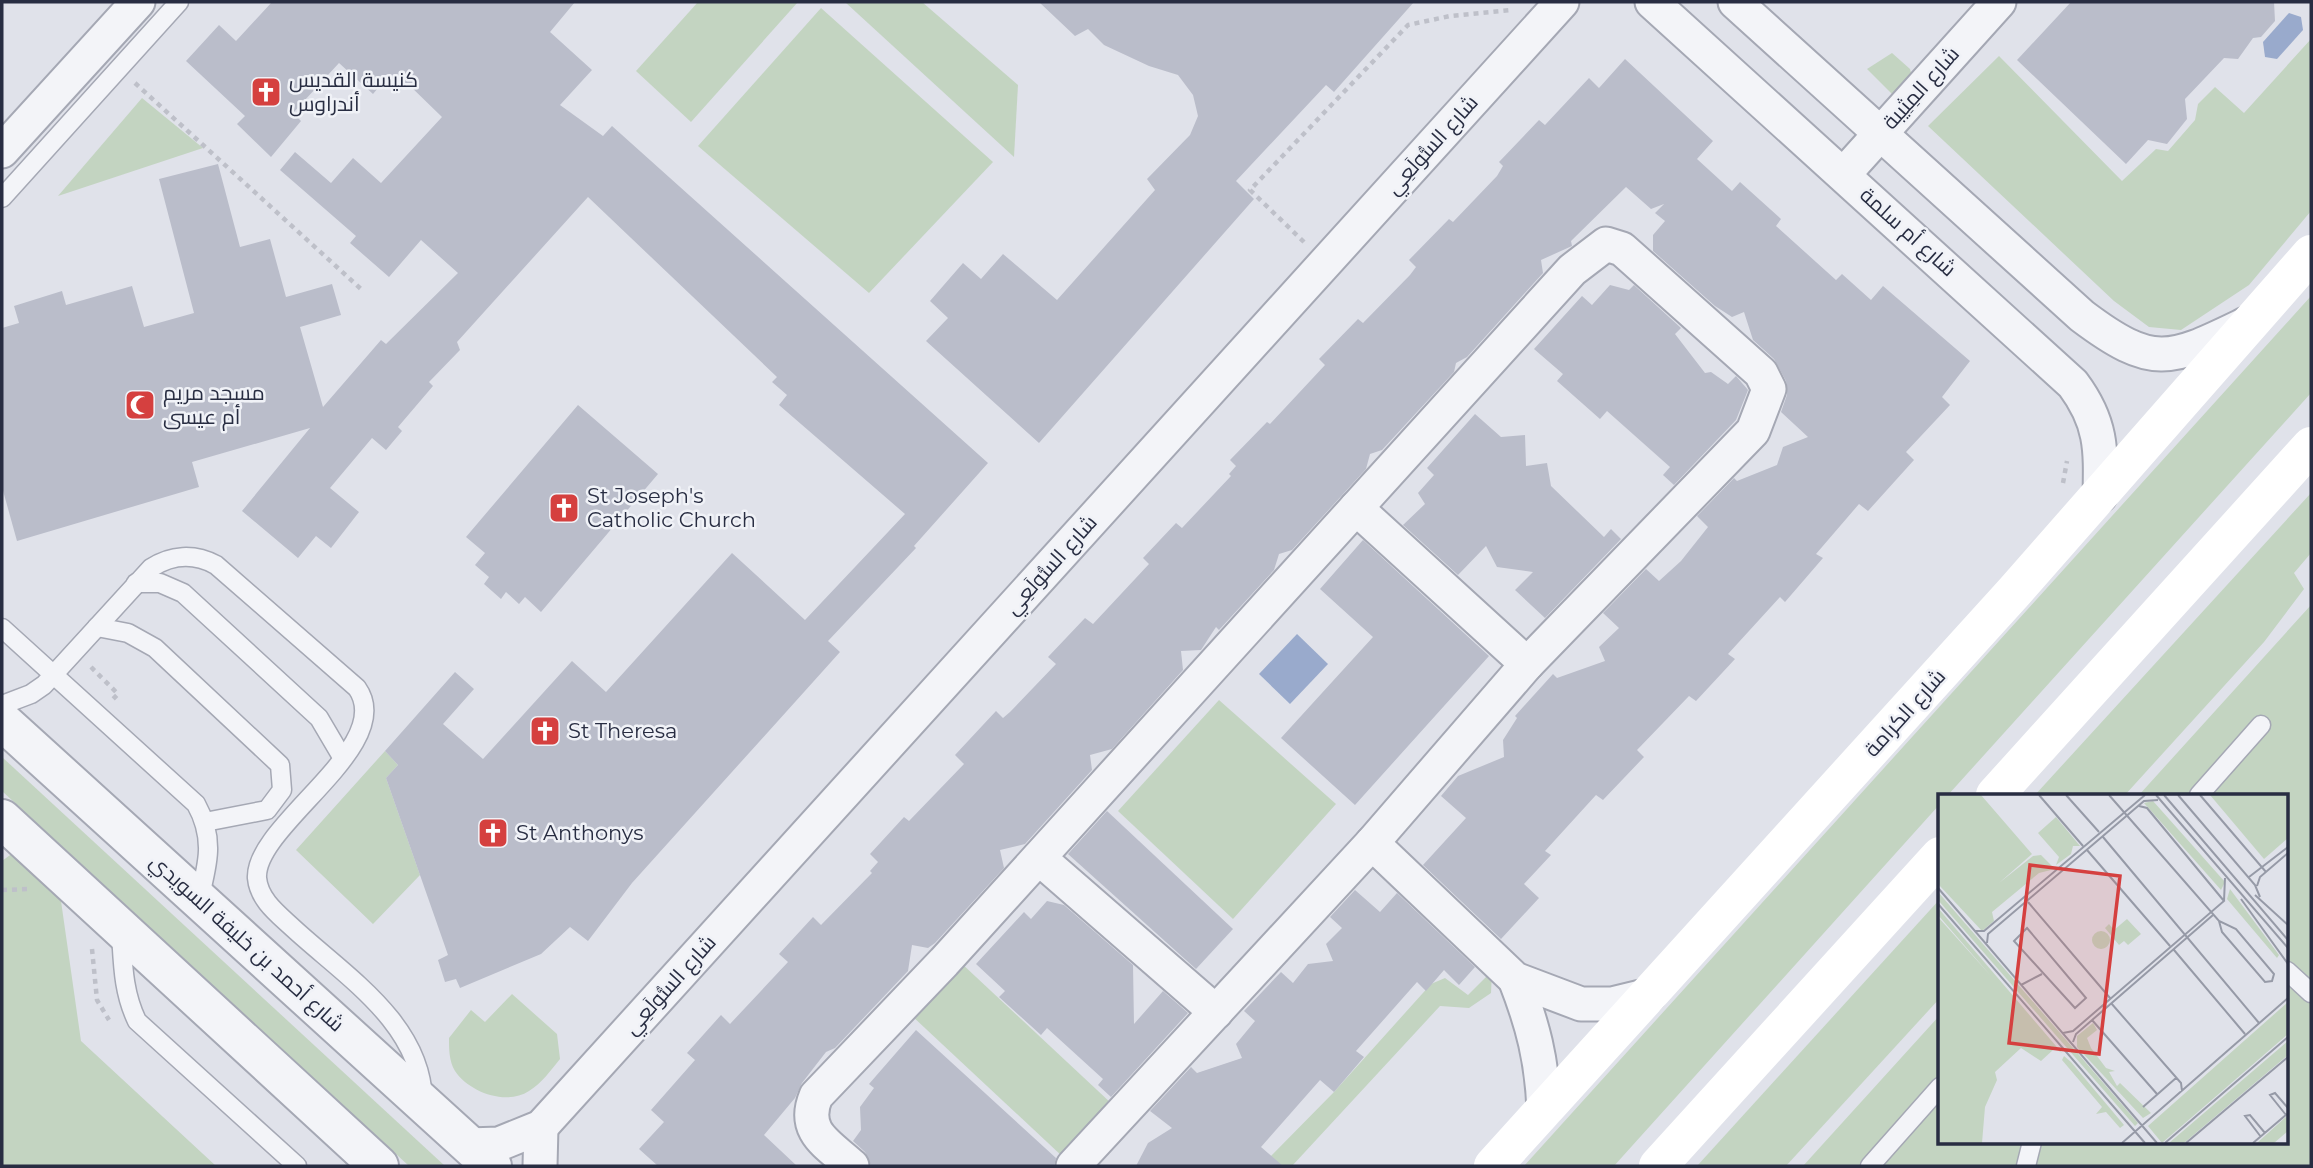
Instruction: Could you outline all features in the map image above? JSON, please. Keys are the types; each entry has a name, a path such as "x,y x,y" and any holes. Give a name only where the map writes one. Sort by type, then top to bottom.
{"main road":[{"name":"شارع الكرامة","path":"1493,1166 2100,496 2248,323 2311,254"},
{"path":"1996,794 2311,446"},
{"path":"1659,1166 1938,858"}],"street":[{"path":"2,150 138,2"},
{"name":"شارع السُّولَعِي","path":"481,1156 499,1144 541,1127 1562,2"},
{"name":"شارع أم سلمة","path":"1652,2 2073,384 2092,409 2101,451 2100,496"},
{"path":"1735,2 2082,316 2113,340 2147,355 2186,352 2248,323"},
{"name":"شارع المِثِيبة","path":"1844,174 1998,2"},
{"path":"852,1166 815,1133 809,1113 816,1096 1039,858 1572,270 1606,244 1622,249 1761,373 1769,388 1753,431 1527,664 1372,843 1073,1166"},
{"path":"1356,508 1527,664"},
{"name":"شارع أحمد بن خليفة السويدي","path":"2,721 481,1156"},
{"path":"2,819 105,934 379,1166"},
{"path":"1372,843 1515,979 1581,1004 1612,1004 1649,995"},
{"path":"1039,858 1216,1012"},
{"path":"1515,979 1531,1020 1542,1064 1544,1110"},
{"path":"540,1166 541,1127"}],"lane":[{"path":"2,198 179,2"},
{"path":"2,705 31,694 54,674 151,568 172,558 195,557 216,565 362,695 366,711 365,723 315,795 266,848 257,869 257,880 271,908 402,1031 416,1058 423,1103"},
{"path":"136,583 160,583 183,593 319,718 342,757"},
{"path":"97,627 128,633 155,648 280,765 282,790 267,810 205,822"},
{"path":"2,628 188,796 205,822 210,854 199,900"},
{"path":"2200,794 2261,725"},
{"path":"105,934 123,977 128,1003 137,1021 298,1166"},
{"path":"2288,972 2309,985"},
{"path":"1870,1166 1938,1089"},
{"path":"2026,1166 2032,1144"}],"path":[{"path":"119,69 361,289"},
{"path":"2,890 14,888 36,893"},
{"path":"105,934 97,1000 110,1021"}],"green space":[{"path":"698,2 798,2 691,122 636,71"},
{"path":"845,2 922,2 1018,85 1014,157"},
{"path":"821,8 993,162 869,293 698,146"},
{"path":"2311,39 2311,211 2249,285 2181,330 2149,327 2114,301 1928,126 1999,56 2122,181 2156,149 2168,151 2195,120 2198,104 2215,87 2244,113"},
{"path":"1892,53 1910,69 1913,80 1893,95 1867,69"},
{"path":"142,98 203,148 58,196"},
{"path":"2311,296 2311,393 1949,794 1938,794 1938,806 1614,1166 1524,1166"},
{"path":"2311,493 2311,553 2294,573 2304,589 2264,642 2126,794 2036,794"},
{"path":"2311,605 2311,1166 1803,1166 1938,1017 1938,1144 2288,1144 2288,794 2140,794"},
{"path":"1219,700 1336,804 1233,919 1118,811"},
{"path":"385,751 398,765 386,778 420,875 373,924 296,850"},
{"path":"2,757 445,1166 409,1166 2,791"},
{"path":"17,850 60,894 81,1041 216,1166 2,1166 2,861"},
{"path":"1938,901 1938,1000 1786,1166 1697,1166"},
{"path":"960,962 1112,1104 1063,1157 911,1015"},
{"path":"1492,971 1491,993 1469,1008 1440,1006 1292,1166 1261,1166 1334,1092 1431,984 1445,978 1468,995"},
{"path":"512,994 557,1034 560,1059 529,1091 510,1097 499,1097 479,1091 461,1079 452,1063 449,1038 471,1010 485,1022"}],"water":[{"path":"2289,13 2301,17 2303,30 2277,59 2265,57 2263,42"},
{"path":"1297,634 1328,664 1290,704 1259,674"}],"building":[{"path":"272,2 575,2 550,32 592,70 560,105 603,136 612,126 988,463 914,546 916,548 828,641 840,652 632,883 588,941 570,927 541,954 460,988 456,979 445,982 438,960 448,955 386,778 398,765 385,751 455,672 474,689 443,724 483,759 572,661 606,692 732,553 805,620 905,514 779,405 787,395 772,382 777,377 588,197 457,342 460,350 429,382 433,386 398,427 402,431 386,450 372,438 330,488 359,512 331,548 316,536 298,558 242,511 310,428 192,462 199,487 17,541 2,487 2,328 19,323 14,306 62,291 66,305 132,286 144,327 194,313 159,179 218,164 240,247 270,239 286,297 332,284 341,315 300,327 323,407 381,340 386,344 458,273 421,240 389,277 350,243 356,236 280,170 295,152 331,183 353,158 381,183 442,117 407,83 397,94 383,82 373,94 339,63 293,113 301,121 271,157 237,124 245,116 186,61 219,25 236,41"},
{"path":"1039,2 1414,2 1334,92 1326,85 1236,181 1254,199 1039,443 926,341 948,318 930,301 963,263 981,279 1003,254 1057,300 1155,190 1147,179 1190,135 1198,116 1193,95 1178,75 1149,66 1104,45 1088,29 1075,36"},
{"path":"2071,2 2274,2 2275,21 2261,37 2253,38 2238,59 2224,58 2185,99 2187,119 2167,144 2148,140 2126,164 2017,60"},
{"path":"1625,59 1713,141 1697,159 1732,191 1740,182 1781,219 1776,226 1836,280 1842,274 1871,300 1883,286 1970,361 1942,397 1950,405 1906,452 1914,460 1868,511 1859,504 1816,554 1823,558 1785,602 1780,597 1728,654 1735,659 1696,701 1689,696 1637,750 1644,757 1603,800 1596,795 1545,851 1551,855 1524,884 1539,898 1501,939 1423,865 1466,818 1441,796 1458,776 1504,757 1503,740 1517,718 1515,716 1553,674 1557,678 1605,661 1599,647 1619,628 1603,613 1646,569 1659,581 1681,561 1708,527 1697,516 1734,478 1737,481 1777,465 1783,447 1808,437 1781,412 1787,395 1786,381 1774,359 1753,340 1744,312 1732,317 1715,306 1653,251 1653,235 1665,221 1655,213 1664,204 1651,209 1626,187 1571,241 1572,246 1541,260 1543,273 1467,357 1456,363 1454,372 1382,450 1370,454 1366,469 1292,550 1279,554 1274,570 1219,630 1216,627 1201,650 1181,651 1183,670 1112,749 1090,755 1092,770 1025,844 1000,850 1004,868 935,943 928,948 912,945 908,971 835,1048 826,1052 802,1083 795,1098 764,1135 797,1166 658,1166 639,1149 664,1122 651,1110 695,1060 687,1053 721,1015 730,1024 788,962 779,954 813,917 821,925 872,873 870,871 878,862 870,854 904,817 909,821 964,764 955,755 996,711 1003,718 1010,712 1056,664 1048,657 1085,618 1093,624 1149,564 1143,558 1176,523 1182,528 1231,476 1229,474 1236,466 1230,460 1267,422 1270,424 1325,365 1319,359 1358,319 1363,323 1410,275 1416,267 1409,260 1449,219 1453,222 1497,176 1503,166 1499,162 1539,120 1545,125 1589,78 1599,88"},
{"path":"1610,285 1629,290 1634,285 1681,328 1675,334 1705,373 1711,372 1728,384 1736,376 1748,390 1736,420 1674,485 1663,475 1670,467 1607,411 1600,419 1557,381 1563,374 1534,349 1582,296 1592,305"},
{"path":"578,405 658,474 541,612 525,597 519,604 506,592 501,599 484,584 489,577 475,565 485,553 466,537"},
{"path":"1475,414 1501,437 1525,435 1526,466 1547,463 1551,486 1604,537 1611,529 1621,539 1545,618 1515,590 1533,572 1497,567 1486,546 1458,575 1403,525 1425,504 1418,493 1434,475 1427,468"},
{"path":"1363,540 1489,656 1355,805 1281,738 1373,637 1320,589"},
{"path":"1107,811 1233,929 1196,969 1068,854"},
{"path":"1355,890 1380,912 1397,893 1475,967 1459,985 1444,970 1426,991 1417,982 1356,1051 1364,1057 1334,1092 1320,1080 1261,1147 1283,1166 1136,1166 1148,1143 1172,1128 1150,1111 1191,1067 1197,1073 1242,1058 1236,1044 1255,1021 1244,1011 1281,972 1293,983 1308,964 1333,961 1326,944 1342,928 1330,917"},
{"path":"1047,901 1064,905 1133,965 1134,1024 1163,991 1188,1013 1111,1097 1098,1085 1103,1079 1047,1028 1041,1035 999,997 1005,991 976,964 1024,912 1031,919"},
{"path":"916,1030 1056,1158 1054,1166 871,1166 865,1152 853,1141 861,1130 860,1107 874,1088 869,1084"}],"place":[{"name":"كنيسة القديس أندراوس","path":"266,92"},
{"name":"مسجد مريم أم عيسى","path":"140,405"},
{"name":"St Joseph's Catholic Church","path":"564,508"},
{"name":"St Theresa","path":"545,731"},
{"name":"St Anthonys","path":"493,833"}]}
